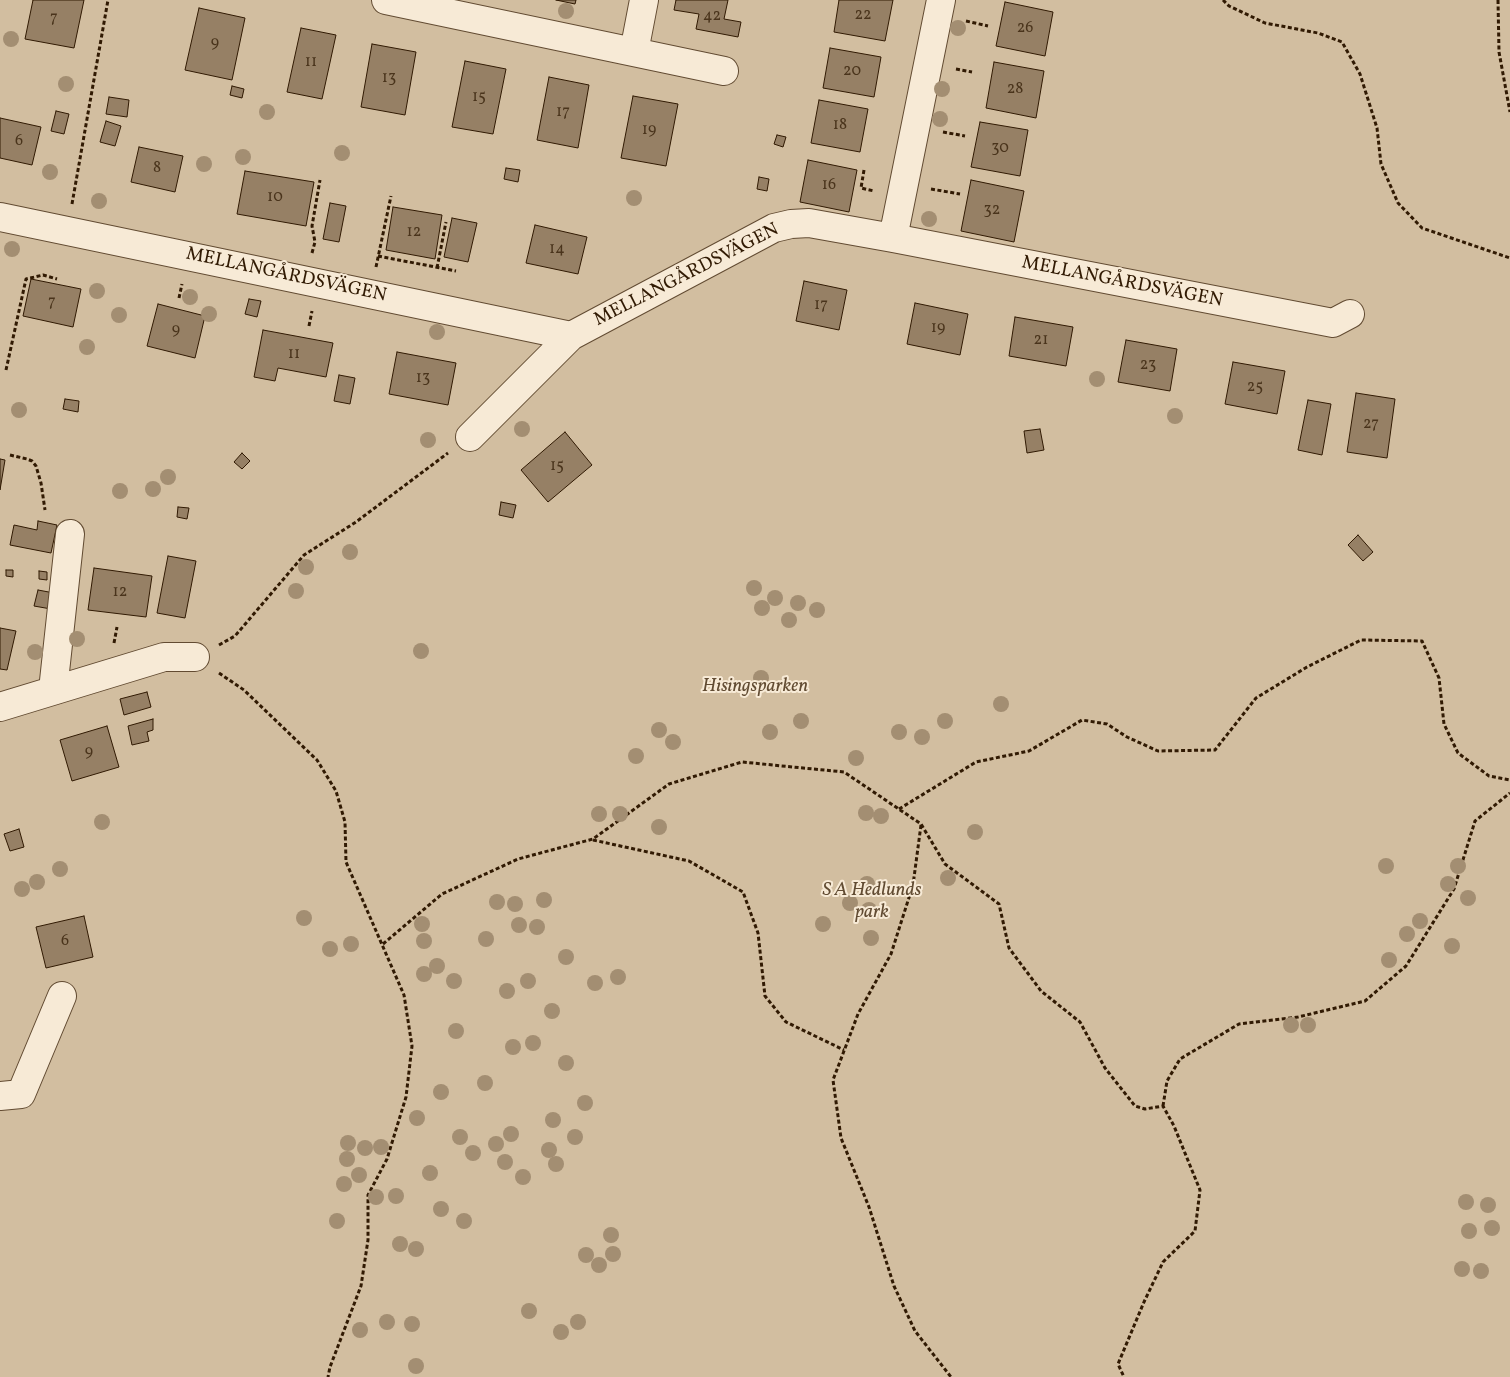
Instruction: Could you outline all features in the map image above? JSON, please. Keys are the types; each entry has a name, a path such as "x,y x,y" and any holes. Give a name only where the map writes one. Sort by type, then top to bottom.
{"street":[{"path":"386,0 724,71"},
{"path":"634,52 644,0"},
{"path":"893,238 941,0"},
{"name":"MELLANGÅRDSVÄGEN","path":"0,217 571,336"},
{"name":"MELLANGÅRDSVÄGEN","path":"470,437 571,336 774,228 790,224 809,223 893,238 1333,323 1350,314"},
{"path":"53,690 70,534"},
{"path":"0,707 164,657 194,657"},
{"path":"0,1096 21,1094 62,996"}],"path":[{"path":"68,230 108,0"},
{"path":"1223,0 1229,6 1265,23 1318,33 1342,42 1360,74 1377,128 1381,164 1398,203 1422,228 1510,258"},
{"path":"1498,0 1499,52 1510,112"},
{"path":"306,280 315,242 312,226 320,180"},
{"path":"370,294 391,196"},
{"path":"438,268 446,222"},
{"path":"378,256 456,271"},
{"path":"6,370 26,279 43,275 57,278"},
{"path":"328,1377 330,1367 361,1286 368,1240 368,1195 388,1159 406,1097 412,1046 404,995 346,862 345,822 336,792 317,760 244,690 194,657 235,636 304,555 356,522 470,437"},
{"path":"10,455 32,461 36,466 45,510"},
{"path":"899,809 976,762 1029,750 1082,720 1107,724 1158,751 1215,750 1256,698 1306,667 1361,640 1422,641 1439,678 1444,724 1458,752 1489,776 1510,780"},
{"path":"383,944 442,894 518,858 593,839 669,784 742,762 844,772 921,824 945,864 1000,904 1009,948 1041,991 1080,1022 1105,1068 1134,1106 1145,1109 1163,1106"},
{"path":"1124,1377 1118,1364 1163,1262 1195,1230 1200,1190 1174,1126 1163,1106 1167,1081 1180,1058 1239,1024 1298,1017 1365,1001 1406,966 1454,889 1474,821 1510,792"},
{"path":"921,824 913,885 891,954 858,1014 833,1080 841,1138 869,1208 894,1286 915,1330 951,1377"},
{"path":"593,839 689,861 743,892 758,933 765,996 786,1022 844,1050"}],"green space":[{"name":"Hisingsparken","path":"0,0 1510,0 1510,1377 0,1377"}],"building":[{"path":"33,0 84,0 74,48 25,39"},
{"path":"556,0 576,0 575,4"},
{"path":"676,0 728,0 724,19 741,22 738,37 696,29 699,14 674,10"},
{"path":"839,0 893,0 885,41 834,32"},
{"path":"1005,2 1053,12 1045,56 996,46"},
{"path":"199,8 245,18 232,80 185,70"},
{"path":"301,28 336,35 322,99 287,92"},
{"path":"372,44 416,52 405,115 361,107"},
{"path":"830,48 881,57 874,97 823,88"},
{"path":"465,61 506,69 493,134 452,127"},
{"path":"994,62 1044,71 1036,118 986,108"},
{"path":"549,77 589,85 578,148 537,140"},
{"path":"232,86 244,89 242,98 230,95"},
{"path":"633,96 678,104 666,166 621,158"},
{"path":"109,97 129,100 127,117 106,114"},
{"path":"819,100 868,109 860,152 811,143"},
{"path":"56,111 69,114 64,134 51,131"},
{"path":"0,118 41,127 32,165 0,158"},
{"path":"106,121 121,126 115,146 100,142"},
{"path":"980,122 1028,130 1020,176 971,167"},
{"path":"777,135 786,137 783,147 774,144"},
{"path":"139,147 183,156 175,192 131,182"},
{"path":"808,160 857,170 849,212 800,202"},
{"path":"506,168 520,170 518,182 504,179"},
{"path":"245,171 314,182 306,226 237,214"},
{"path":"759,177 769,179 767,191 757,189"},
{"path":"971,180 1024,191 1014,242 961,231"},
{"path":"330,203 346,206 339,242 323,239"},
{"path":"393,207 442,215 435,259 386,250"},
{"path":"452,218 477,223 468,262 444,257"},
{"path":"535,225 587,237 578,274 526,263"},
{"path":"31,279 81,289 73,327 23,316"},
{"path":"804,281 847,290 839,330 796,321"},
{"path":"249,299 261,301 257,317 245,314"},
{"path":"915,303 968,314 960,355 907,344"},
{"path":"158,304 205,316 195,358 147,346"},
{"path":"1015,317 1073,327 1066,366 1009,356"},
{"path":"263,330 333,343 326,377 278,368 275,381 254,377"},
{"path":"1126,340 1177,349 1170,391 1118,382"},
{"path":"397,352 456,363 448,405 389,394"},
{"path":"1233,362 1285,371 1277,414 1225,404"},
{"path":"339,375 355,378 350,404 334,401"},
{"path":"1356,393 1395,399 1387,458 1347,452"},
{"path":"65,399 79,401 78,412 63,409"},
{"path":"1308,400 1331,404 1322,455 1298,450"},
{"path":"1040,429 1044,450 1027,453 1024,431"},
{"path":"565,432 592,465 548,502 521,470"},
{"path":"242,453 250,461 242,469 234,462"},
{"path":"0,459 5,460 0,490"},
{"path":"501,502 516,505 513,518 499,515"},
{"path":"178,507 189,508 187,519 177,517"},
{"path":"38,521 57,525 51,553 10,545 14,525 37,530"},
{"path":"1358,535 1373,552 1363,561 1348,545"},
{"path":"168,556 196,561 185,618 157,613"},
{"path":"94,568 152,576 146,617 88,610"},
{"path":"6,570 13,570 13,577 6,576"},
{"path":"39,571 47,572 47,580 39,579"},
{"path":"38,590 54,593 51,609 34,606"},
{"path":"0,628 16,631 7,670 0,669"},
{"path":"147,692 151,707 124,715 120,699"},
{"path":"153,719 153,730 147,732 149,741 132,745 128,726"},
{"path":"107,726 119,767 72,781 60,740"},
{"path":"19,829 24,847 10,851 4,834"},
{"path":"84,916 93,957 46,968 36,927"}],"park label":[{"name":"S A Hedlunds park","path":"872,903"}]}
